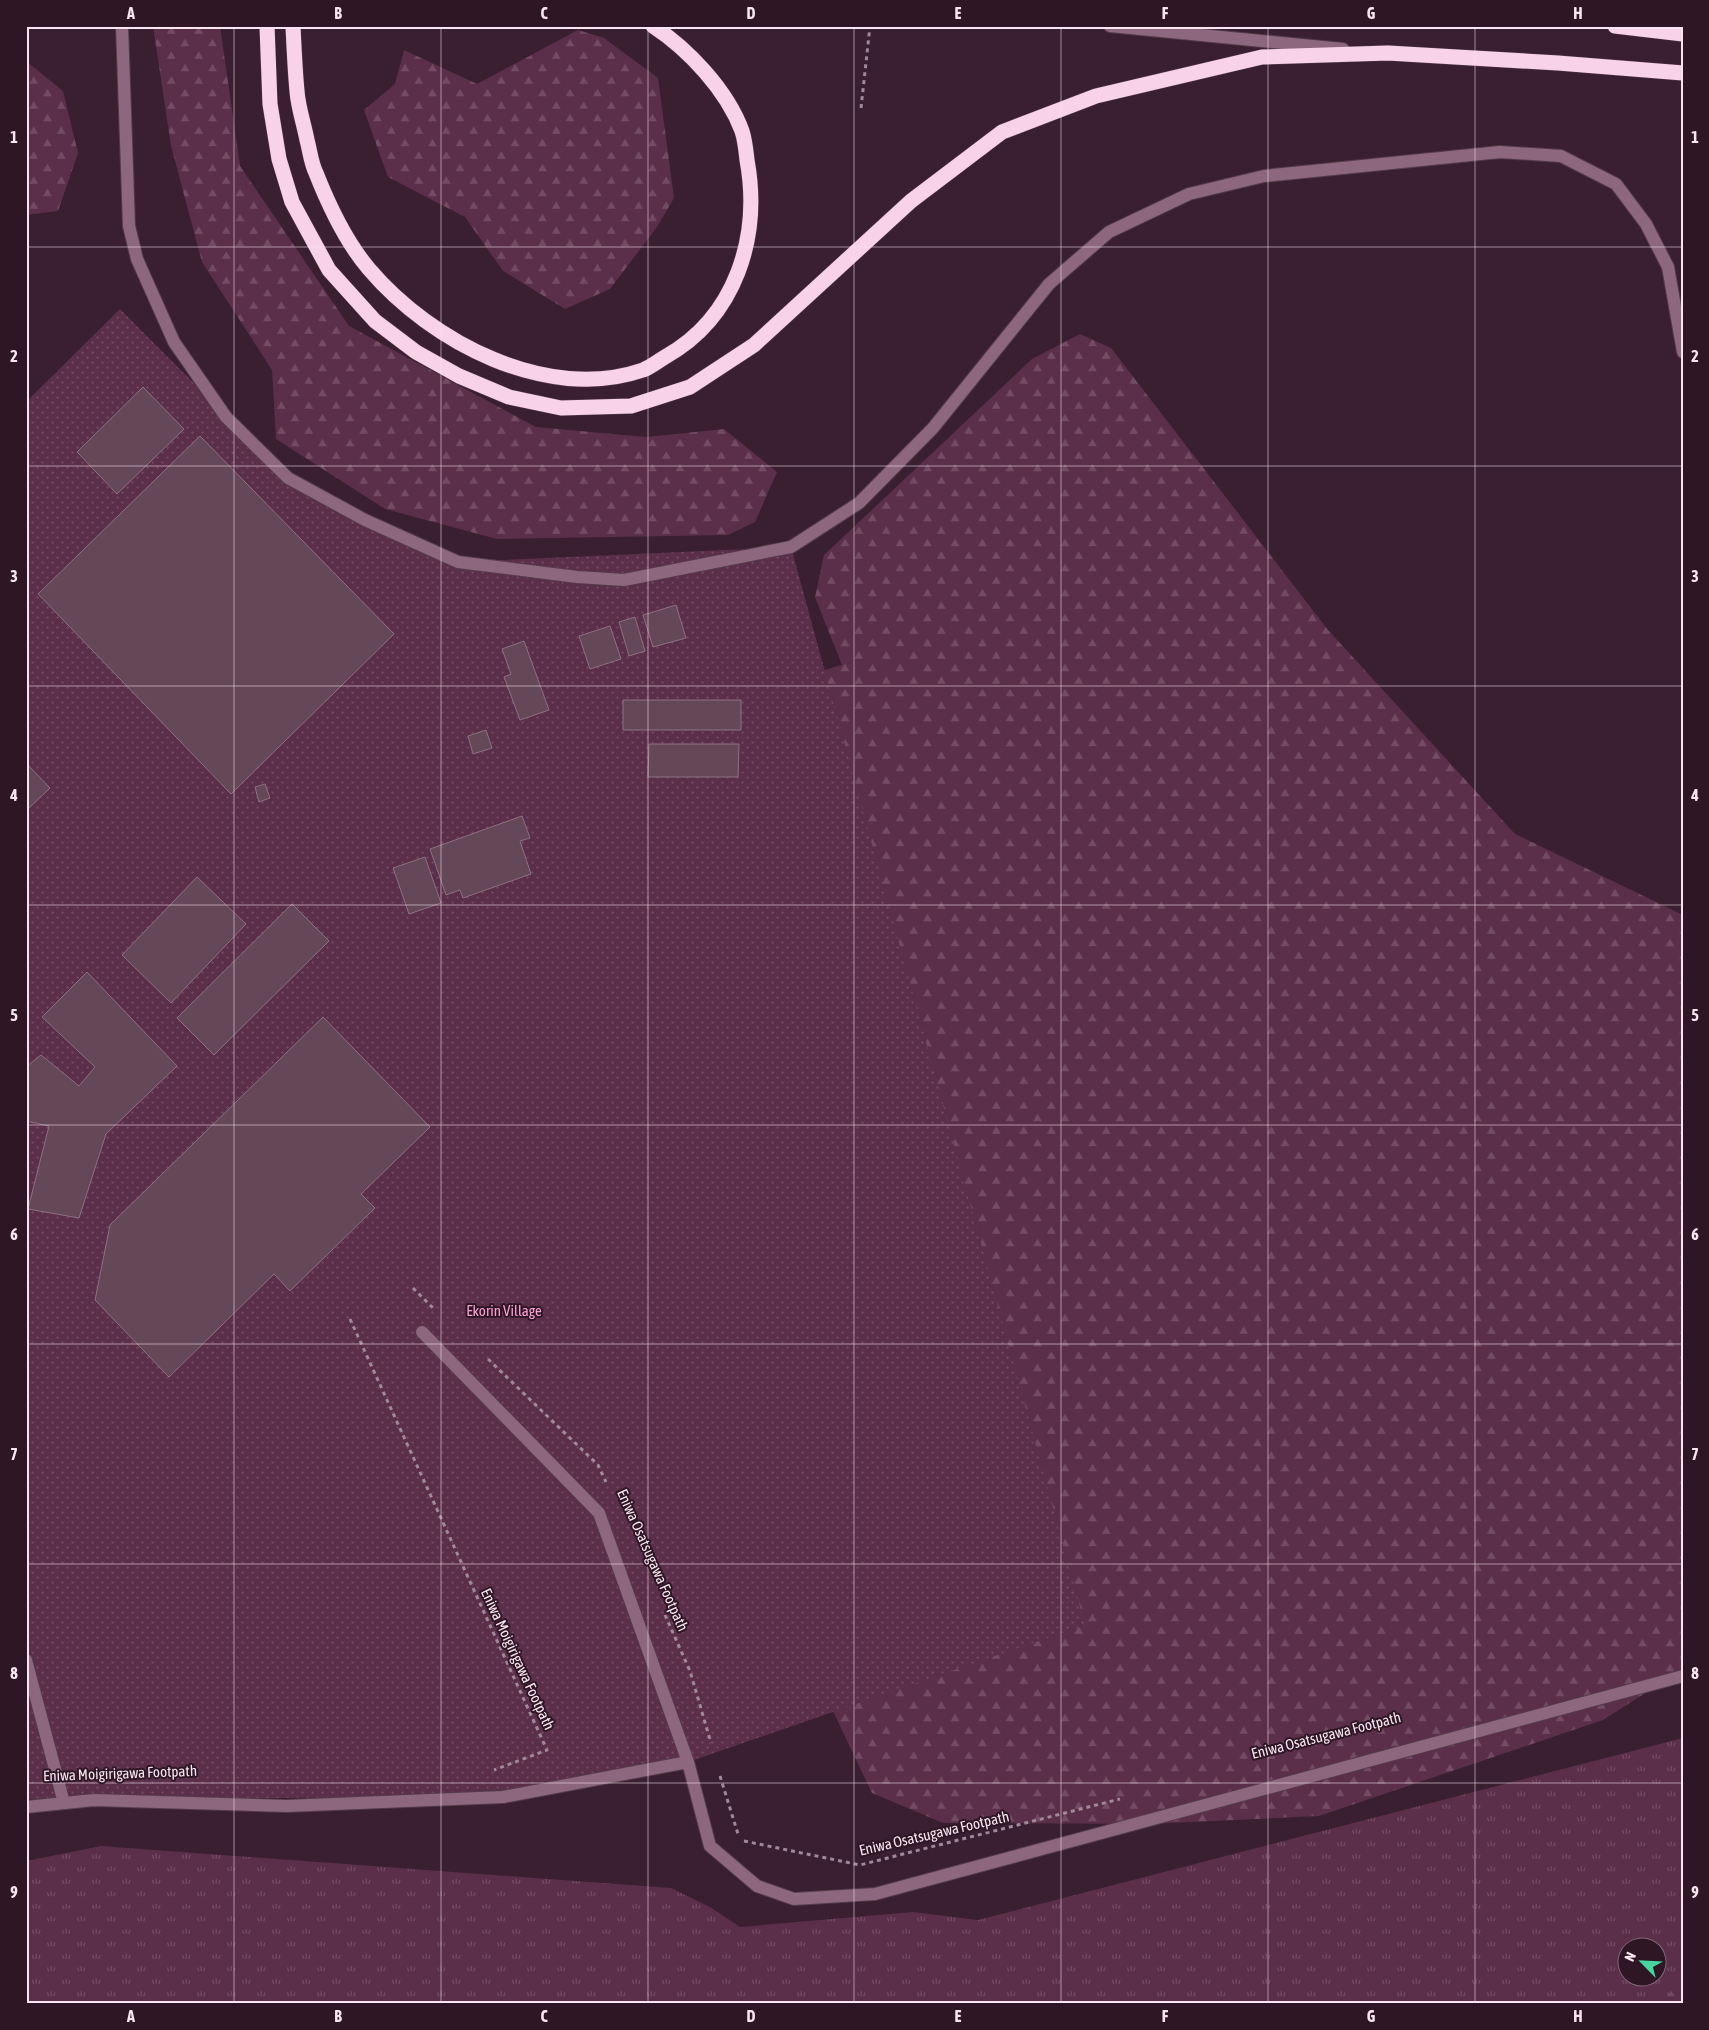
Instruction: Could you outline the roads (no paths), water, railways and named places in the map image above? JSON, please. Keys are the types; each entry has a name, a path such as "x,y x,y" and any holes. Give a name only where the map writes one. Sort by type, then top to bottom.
{"highway":[{"path":"267,26 270,104 279,159 292,202 329,270 375,321 425,357 458,376 508,397 561,408 631,406 690,387 754,345 912,201 1002,132 1096,96 1262,57 1388,54 1558,62 1683,73"},
{"path":"293,26 297,93 315,172 341,227 369,269 414,313 461,345 508,366 560,379 602,378 644,370 685,346 717,313 736,276 749,236 752,188 742,131 724,96 674,40 652,26"},
{"path":"1615,26 1683,34"}],"street":[{"path":"122,26 129,226 137,259 174,342 226,417 288,478 365,520 458,562 577,578 624,580 791,547 859,503 933,428 1049,284 1109,232 1188,194 1264,176 1500,152 1562,156 1616,184 1646,224 1668,267 1683,352"},
{"path":"1110,26 1388,54"},
{"path":"422,1332 599,1513 688,1762 710,1846 757,1886 794,1899 875,1894 1683,1676"},
{"path":"26,1660 64,1803"},
{"path":"26,1807 94,1800 286,1806 503,1797 688,1762"}],"park label":[{"name":"Ekorin Village","path":"504,1310"}]}
